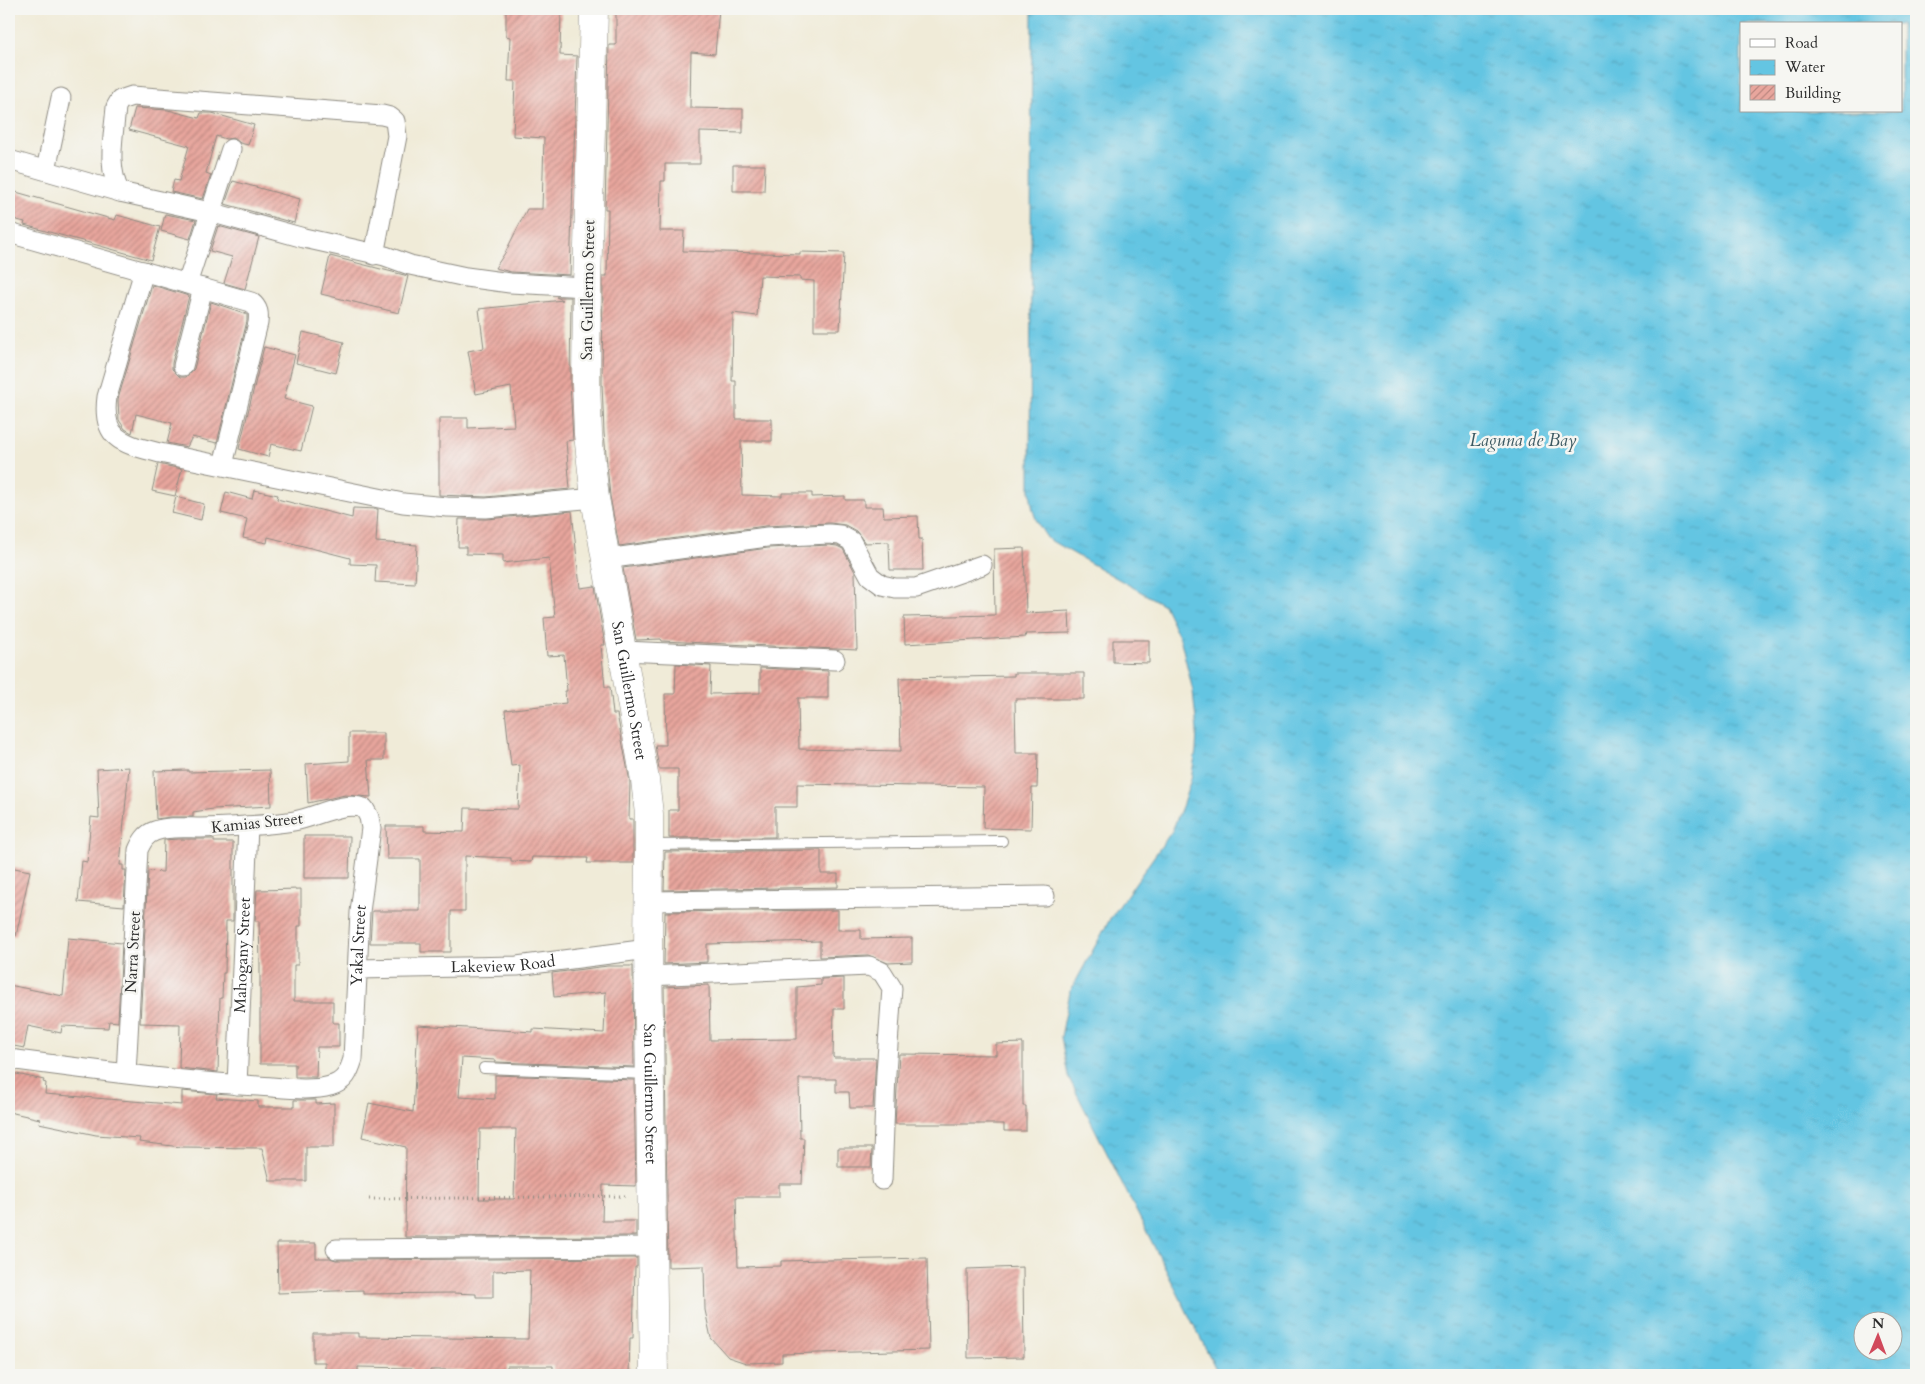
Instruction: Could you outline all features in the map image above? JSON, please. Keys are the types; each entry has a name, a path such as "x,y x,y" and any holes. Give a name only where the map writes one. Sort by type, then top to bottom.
{"main road":[{"name":"San Guillermo Street","path":"594,9 587,287 588,425 595,498 623,651 649,814 648,976 654,1375"}],"street":[{"path":"120,192 114,181 112,166 116,107 120,100 132,96 382,115 395,122 397,136 374,255"},
{"path":"46,170 61,98"},
{"path":"183,366 195,286 210,212 231,149"},
{"path":"9,160 120,192 210,212 310,240 385,256 410,265 466,277 510,283 587,287"},
{"path":"9,234 251,302 256,306 258,324 223,465"},
{"path":"144,271 107,397 105,412 110,428 119,440 132,446 403,503 486,508 595,498"},
{"path":"606,559 767,537 829,534 840,535 851,541 870,576 882,585 895,588 916,588 982,565"},
{"path":"623,651 835,660"},
{"name":"Kamias Street","path":"148,834 156,830 166,829 248,826 294,821 343,806 355,805 364,808"},
{"name":"Yakal Street","path":"237,1085 313,1088 330,1086 341,1081 348,1073 353,1059 360,912 371,828 369,817 364,808"},
{"name":"Mahogany Street","path":"237,1085 248,826"},
{"name":"Narra Street","path":"126,1074 138,850 148,834"},
{"path":"649,901 1046,896"},
{"name":"Lakeview Road","path":"357,969 517,966 648,949"},
{"path":"648,976 869,966 882,972 892,988 886,1073 882,1180"},
{"path":"9,1059 126,1074 237,1085"},
{"path":"336,1249 652,1247"}],"lane":[{"path":"649,845 1002,841"},
{"path":"484,1068 650,1074"}],"path":[{"path":"369,1199 652,1195"}],"water":[{"name":"Laguna de Bay","path":"1032,9 1916,9 1916,1375 1219,1375 1068,1076 1061,1037 1070,992 1110,919 1172,831 1183,804 1191,779 1196,751 1197,731 1193,691 1181,641 1164,605 1048,539 1035,516 1030,490"}],"building":[{"path":"506,9 561,9 560,55 577,56 570,275 511,272 495,268 505,253 527,209 542,209 544,138 513,136 515,81 508,81 510,37 506,36"},
{"path":"616,9 719,9 715,54 691,52 690,108 743,109 743,133 700,132 700,164 665,164 665,181 661,181 660,231 684,231 683,251 800,254 800,252 844,253 840,330 814,330 814,281 800,280 800,277 760,276 757,316 733,313 732,381 736,381 736,419 772,419 772,441 741,441 742,495 782,496 782,493 812,493 812,497 845,496 845,500 864,500 864,507 883,507 884,517 918,516 919,539 922,539 923,570 890,570 889,542 865,543 856,531 845,525 830,523 765,526 619,546 610,496 604,433 602,383 603,276 607,276 608,209 605,209 609,45 616,45"},
{"path":"135,108 168,110 199,118 201,113 212,113 254,125 248,145 240,143 234,138 226,139 216,136 206,173 211,175 203,199 171,192 174,180 179,181 189,146 129,130"},
{"path":"733,165 765,165 764,191 733,191"},
{"path":"233,181 300,199 294,223 225,204"},
{"path":"9,190 115,220 117,215 160,227 151,260 24,225 25,222 9,218"},
{"path":"165,214 196,220 190,239 161,231"},
{"path":"218,226 259,237 245,289 224,283 232,257 210,251"},
{"path":"330,256 408,276 399,313 321,294"},
{"path":"152,285 189,296 172,363 172,369 180,377 186,377 194,369 211,302 247,314 247,321 217,443 192,437 187,447 167,443 172,423 136,414 132,433 125,429 119,420 118,399"},
{"path":"556,297 571,297 570,383 573,440 566,441 570,489 486,497 439,495 439,418 468,418 468,428 514,426 511,387 476,394 468,351 484,348 479,309 563,300"},
{"path":"303,332 344,342 336,373 296,363"},
{"path":"264,347 295,355 284,399 312,406 301,451 271,444 268,457 239,449"},
{"path":"158,464 182,469 175,496 152,491"},
{"path":"254,490 278,495 277,499 352,518 353,508 378,509 376,542 417,545 415,584 375,582 376,565 350,564 350,558 268,537 267,543 243,538 247,519 221,513 226,492 252,499"},
{"path":"176,497 204,504 201,520 172,513"},
{"path":"572,511 580,588 595,586 605,645 601,645 605,687 610,687 613,714 617,714 630,782 629,819 633,819 633,863 587,863 588,858 532,857 531,862 511,861 511,858 465,856 465,911 451,911 451,952 421,952 421,943 370,943 372,911 420,911 420,859 387,859 386,826 424,826 424,831 464,832 465,808 518,809 520,765 511,766 505,710 566,703 564,655 547,656 544,618 555,617 549,558 503,563 503,555 466,554 466,547 458,547 459,519 487,519"},
{"path":"829,545 843,549 855,572 857,650 662,641 661,639 636,640 623,568 768,548"},
{"path":"1024,548 1026,613 1069,611 1070,633 1025,634 1026,637 905,644 904,617 995,615 994,549"},
{"path":"1113,640 1149,640 1149,663 1113,662"},
{"path":"676,664 711,666 710,694 760,693 760,668 828,671 828,698 798,698 799,749 901,751 899,678 1014,676 1014,673 1084,673 1084,699 1015,699 1016,753 1038,753 1037,788 1032,788 1031,829 983,828 984,787 797,784 797,807 775,807 775,837 669,838 669,810 678,810 678,769 659,769 655,745 666,745 665,694 675,694"},
{"path":"349,733 384,733 384,760 368,760 371,797 345,795 308,803 306,764 349,761"},
{"path":"129,767 120,865 123,865 123,870 126,870 124,906 78,902 82,861 87,862 91,817 99,818 97,769"},
{"path":"188,770 188,772 270,770 271,806 213,809 193,812 193,817 156,819 154,771"},
{"path":"304,836 350,836 349,878 304,878"},
{"path":"214,839 214,842 233,842 233,921 226,921 225,973 223,973 222,998 220,998 218,1072 179,1068 180,1024 140,1023 148,871 163,872 164,840"},
{"path":"821,850 821,874 838,874 838,887 664,890 665,852"},
{"path":"9,867 30,871 16,936 9,935"},
{"path":"301,889 301,926 298,926 298,965 294,965 294,1001 333,1001 333,1023 339,1023 339,1047 317,1047 316,1077 295,1077 295,1064 260,1064 259,921 255,921 257,890"},
{"path":"838,910 838,930 861,930 861,939 912,938 912,962 888,963 868,955 820,957 820,941 707,944 707,962 664,964 665,912"},
{"path":"68,938 122,943 118,1022 109,1021 108,1028 62,1026 61,1033 28,1026 24,1048 9,1045 9,985 63,996"},
{"path":"608,966 633,966 634,1067 495,1062 495,1060 462,1058 459,1097 495,1099 495,1075 634,1080 636,1186 603,1185 602,1221 636,1221 636,1236 405,1237 406,1147 362,1137 369,1103 413,1112 418,1025 533,1032 533,1029 604,1033 606,992 554,997 552,973","holes":["480,1129 516,1129 514,1199 479,1199"]},
{"path":"844,978 844,1009 834,1009 833,1057 876,1058 873,1108 850,1108 849,1092 836,1092 836,1079 799,1079 800,1138 804,1138 802,1184 779,1184 779,1197 736,1197 738,1267 781,1266 781,1261 927,1258 929,1350 782,1354 782,1362 746,1363 728,1357 711,1338 705,1310 704,1266 668,1267 664,987 709,985 710,1040 797,1039 797,987 821,985 821,979"},
{"path":"1023,1043 1023,1106 1026,1106 1026,1131 1004,1131 1004,1124 895,1124 899,1054 996,1055 996,1044"},
{"path":"12,1073 44,1080 43,1082 46,1083 45,1094 182,1105 182,1091 217,1094 216,1098 258,1101 258,1107 294,1107 294,1100 316,1100 316,1104 334,1103 334,1147 306,1147 306,1181 270,1181 262,1148 181,1147 139,1142 140,1138 96,1135 39,1123 40,1119 9,1112 9,1091"},
{"path":"838,1148 872,1148 871,1167 838,1167"},
{"path":"277,1243 316,1243 316,1258 336,1260 637,1258 637,1267 635,1267 633,1338 630,1338 629,1375 553,1375 553,1366 507,1366 507,1373 464,1373 464,1370 430,1370 430,1375 412,1375 412,1368 358,1367 358,1375 325,1375 325,1362 313,1362 313,1333 358,1333 358,1337 528,1339 530,1270 493,1271 493,1297 476,1297 476,1294 453,1293 363,1294 363,1290 278,1293"},
{"path":"1023,1267 1024,1357 968,1358 967,1269"}]}
